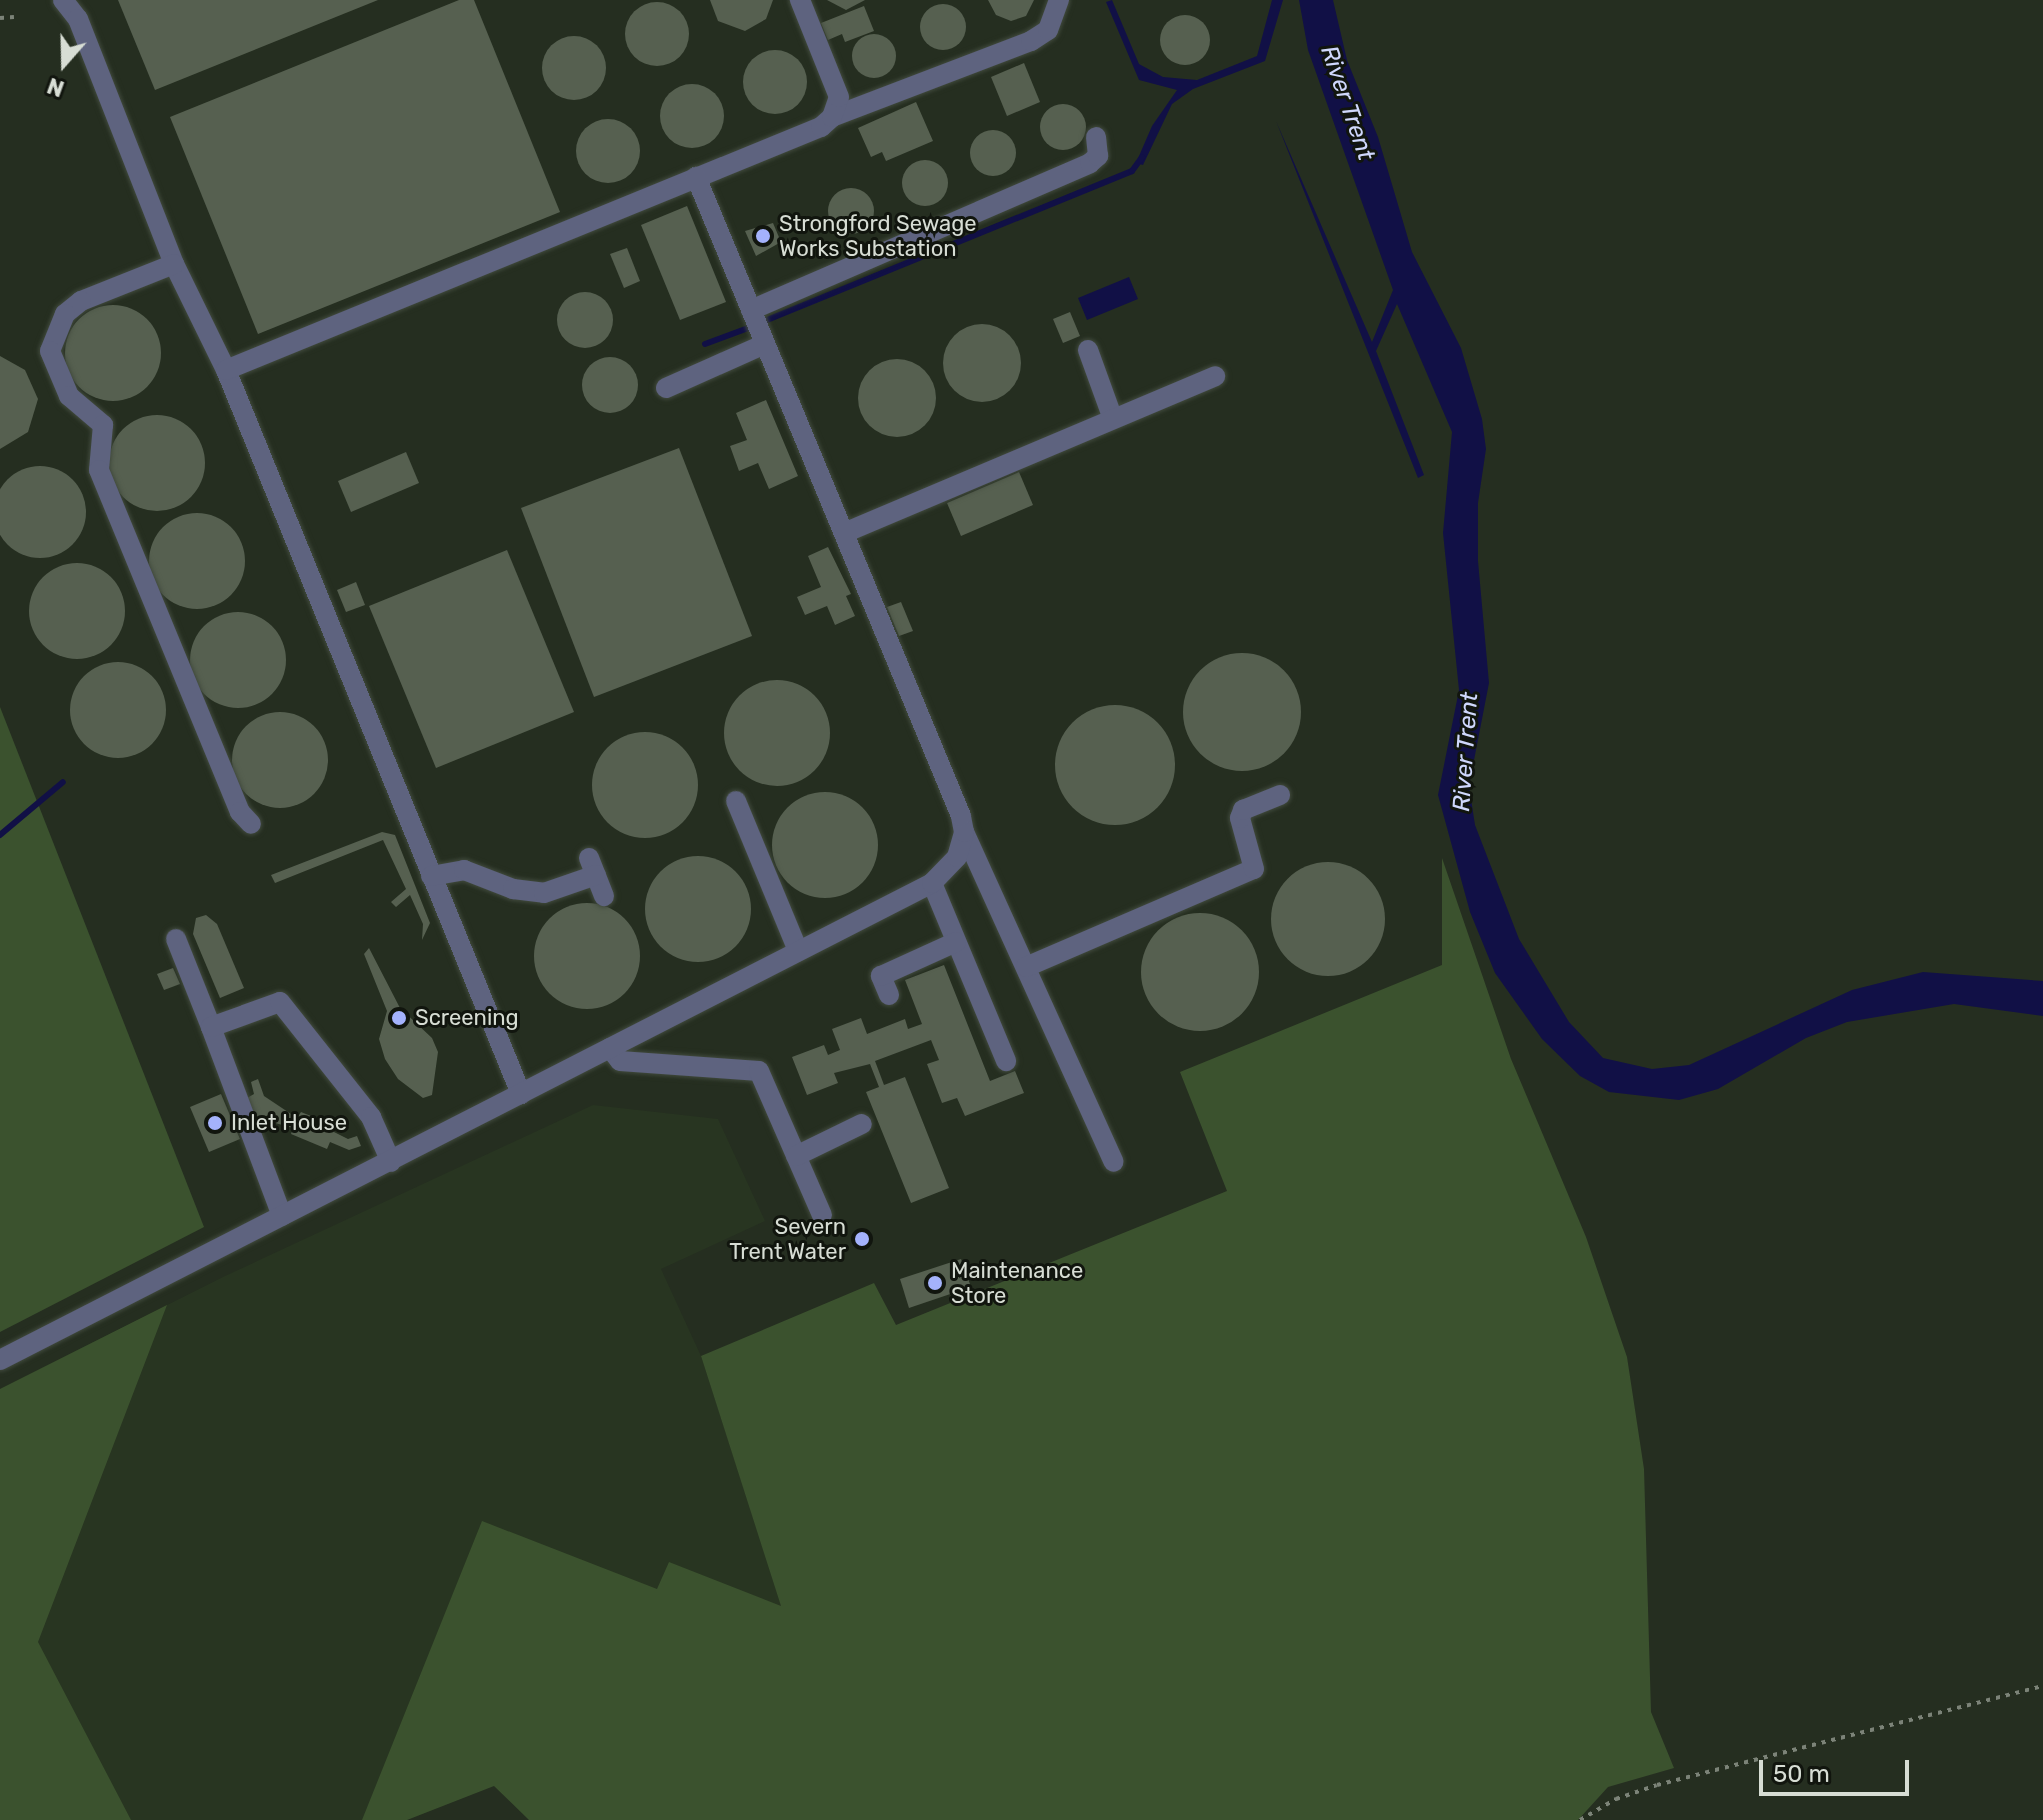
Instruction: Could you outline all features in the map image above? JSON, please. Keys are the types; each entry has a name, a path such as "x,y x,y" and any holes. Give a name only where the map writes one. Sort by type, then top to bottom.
{"lane":[{"path":"63,0 78,19 174,264 226,370 521,1094"},
{"path":"800,0 839,97 832,117"},
{"path":"226,370 821,127 832,117 1031,41 1048,30 1059,0"},
{"path":"751,310 1090,163 1098,156 1096,137"},
{"path":"696,177 964,832 1114,1162"},
{"path":"174,264 81,301 65,314 50,351 69,396 103,425 99,470 240,812 251,824"},
{"path":"666,388 765,344"},
{"path":"1088,350 1113,419"},
{"path":"844,533 1215,376"},
{"path":"1026,967 1254,869 1240,818 1243,810 1280,795"},
{"path":"736,801 798,951"},
{"path":"0,1360 932,883 957,857 964,832"},
{"path":"431,876 464,870 513,889 544,893 592,866 604,896"},
{"path":"932,883 1006,1061"},
{"path":"176,939 282,1216"},
{"path":"889,995 881,976 956,942"},
{"path":"211,1027 280,1002 371,1117 391,1162"},
{"path":"610,1048 620,1061 759,1071 822,1215"},
{"path":"796,1156 862,1124"}],"path":[{"path":"0,18 14,17"},
{"path":"1580,1820 1616,1799 1657,1785 2043,1686"}],"shaded area":[{"path":"0,707 204,1227 0,1332"},
{"path":"1442,858 1511,1059 1586,1237 1627,1357 1644,1469 1651,1712 1674,1768 1608,1787 1578,1820 529,1820 494,1786 407,1820 362,1820 482,1521 657,1589 669,1562 781,1606 701,1356 874,1283 896,1325 1227,1191 1180,1072 1442,965"},
{"path":"593,1105 718,1119 765,1221 661,1269 701,1356 801,1664 407,1820 0,1820 0,1389 223,1277"},
{"path":"167,1305 38,1642 131,1820 0,1820 0,1389"}],"water":[{"path":"1112,0 1139,64 1163,77 1197,80 1257,56 1272,0 1283,0 1265,61 1193,89 1172,104 1143,165 1136,163 1152,126 1177,90 1139,80 1106,2"},
{"name":"River Trent","path":"1299,0 1333,0 1347,60 1378,137 1412,252 1461,348 1482,419 1486,449 1478,503 1478,561 1489,683 1469,786 1475,825 1519,939 1569,1022 1603,1058 1652,1069 1689,1065 1852,990 1923,972 2043,981 2043,1016 1954,1004 1847,1022 1806,1038 1718,1089 1679,1100 1609,1092 1580,1076 1542,1039 1495,973 1470,912 1438,795 1459,690 1443,533 1452,432 1397,304 1376,351 1424,475 1418,478 1276,121 1372,342 1393,290 1308,50"},
{"path":"1129,277 1138,299 1087,320 1078,298"}],"building":[{"path":"118,0 378,0 155,90"},
{"path":"459,0 474,0 560,212 258,334 170,117"},
{"path":"710,0 773,0 766,19 745,31 718,21"},
{"path":"827,0 865,0 846,10"},
{"path":"988,0 1034,0 1026,16 1011,21 996,15"},
{"path":"657,2 675,8 683,16 689,34 683,52 675,60 657,66 639,60 631,52 625,34 631,16 639,8"},
{"path":"943,4 959,11 966,27 959,43 943,50 927,43 920,27 927,11"},
{"path":"864,6 874,31 845,42 842,34 828,40 821,23"},
{"path":"1185,15 1203,22 1210,40 1203,58 1185,65 1167,58 1160,40 1167,22"},
{"path":"874,34 890,40 896,56 890,72 874,78 858,72 852,56 858,40"},
{"path":"574,36 592,42 600,50 606,68 600,86 592,94 574,100 556,94 548,86 542,68 548,50 556,42"},
{"path":"775,50 793,56 801,64 807,82 801,100 793,108 775,114 757,108 749,100 743,82 749,64 757,56"},
{"path":"1024,63 1040,102 1007,116 991,77"},
{"path":"692,84 710,90 718,98 724,116 718,134 710,142 692,148 674,142 666,134 660,116 666,98 674,90"},
{"path":"916,102 933,141 886,161 882,152 871,157 858,128"},
{"path":"1063,104 1079,111 1086,127 1079,143 1063,150 1047,143 1040,127 1047,111"},
{"path":"608,119 626,125 634,133 640,151 634,169 626,177 608,183 590,177 582,169 576,151 582,133 590,125"},
{"path":"993,130 1009,137 1016,153 1009,169 993,176 977,169 970,153 977,137"},
{"path":"925,160 941,167 948,183 941,199 925,206 909,199 902,183 909,167"},
{"path":"851,188 867,195 874,211 867,227 851,234 835,227 828,211 835,195"},
{"path":"687,206 726,302 680,320 641,225"},
{"name":"Strongford Sewage Works Substation","path":"773,223 781,242 756,256 745,231"},
{"path":"627,248 640,281 624,288 610,254"},
{"path":"585,292 605,300 613,320 605,340 585,348 565,340 557,320 565,300"},
{"path":"113,305 131,309 147,319 157,335 161,353 157,371 147,387 131,397 113,401 95,397 79,387 69,371 65,353 69,335 79,319 95,309"},
{"path":"1070,312 1080,336 1063,343 1053,319"},
{"path":"982,324 997,327 1010,335 1018,348 1021,363 1018,378 1010,391 997,399 982,402 967,399 954,391 946,378 943,363 946,348 954,335 967,327"},
{"path":"0,356 25,370 38,399 28,432 0,449"},
{"path":"610,357 630,365 638,385 630,405 610,413 590,405 582,385 590,365"},
{"path":"897,359 912,362 925,370 933,383 936,398 933,413 925,426 912,434 897,437 882,434 869,426 861,413 858,398 861,383 869,370 882,362"},
{"path":"766,400 798,476 769,489 758,463 739,471 730,446 747,440 736,413"},
{"path":"157,415 175,419 191,429 201,445 205,463 201,481 191,497 175,507 157,511 139,507 123,497 113,481 109,463 113,445 123,429 139,419"},
{"path":"679,448 752,636 594,697 521,508"},
{"path":"406,452 419,483 351,512 338,481"},
{"path":"40,466 58,469 73,479 83,494 86,512 83,530 73,545 58,555 40,558 22,555 7,545 -3,530 -6,512 -3,494 7,479 22,469"},
{"path":"1019,472 1033,505 961,536 947,503"},
{"path":"197,513 215,517 231,527 241,543 245,561 241,579 231,595 215,605 197,609 179,605 163,595 153,579 149,561 153,543 163,527 179,517"},
{"path":"828,547 851,594 846,596 855,616 835,625 827,606 805,615 797,597 821,587 808,556"},
{"path":"507,550 574,712 436,768 369,606"},
{"path":"77,563 95,567 111,577 121,593 125,611 121,629 111,645 95,655 77,659 59,655 43,645 33,629 29,611 33,593 43,577 59,567"},
{"path":"356,582 365,605 346,612 337,590"},
{"path":"901,602 913,631 899,636 887,607"},
{"path":"238,612 256,616 272,626 282,642 286,660 282,678 272,694 256,704 238,708 220,704 204,694 194,678 190,660 194,642 204,626 220,616"},
{"path":"1242,653 1265,657 1284,670 1297,689 1301,712 1297,735 1284,754 1265,767 1242,771 1219,767 1200,754 1187,735 1183,712 1187,689 1200,670 1219,657"},
{"path":"118,662 136,666 152,676 162,692 166,710 162,728 152,744 136,754 118,758 100,754 84,744 74,728 70,710 74,692 84,676 100,666"},
{"path":"777,680 797,684 815,695 826,713 830,733 826,753 815,771 797,782 777,786 757,782 739,771 728,753 724,733 728,713 739,695 757,684"},
{"path":"1115,705 1138,710 1157,723 1170,742 1175,765 1170,788 1157,807 1138,820 1115,825 1092,820 1073,807 1060,788 1055,765 1060,742 1073,723 1092,710"},
{"path":"280,712 298,716 314,726 324,742 328,760 324,778 314,794 298,804 280,808 262,804 246,794 236,778 232,760 236,742 246,726 262,716"},
{"path":"645,732 665,736 683,747 694,765 698,785 694,805 683,823 665,834 645,838 625,834 607,823 596,805 592,785 596,765 607,747 625,736"},
{"path":"825,792 845,796 863,807 874,825 878,845 874,865 863,883 845,894 825,898 805,894 787,883 776,865 772,845 776,825 787,807 805,796"},
{"path":"382,832 395,835 430,923 422,940 423,924 410,895 396,907 391,902 406,889 383,840 275,883 271,875"},
{"path":"698,856 718,860 736,871 747,889 751,909 747,929 736,947 718,958 698,962 678,958 660,947 649,929 645,909 649,889 660,871 678,860"},
{"path":"1328,862 1350,867 1368,879 1380,897 1385,919 1380,941 1368,959 1350,971 1328,976 1306,971 1288,959 1276,941 1271,919 1276,897 1288,879 1306,867"},
{"path":"587,903 607,907 625,918 636,936 640,956 636,976 625,994 607,1005 587,1009 567,1005 549,994 538,976 534,956 538,936 549,918 567,907"},
{"path":"1200,913 1223,917 1242,930 1255,949 1259,972 1255,995 1242,1014 1223,1027 1200,1031 1177,1027 1158,1014 1145,995 1141,972 1145,949 1158,930 1177,917"},
{"path":"206,915 217,924 244,988 220,998 193,934 196,918"},
{"name":"Screening","path":"369,948 400,1008 432,1038 438,1052 432,1095 423,1098 398,1079 385,1059 379,1039 387,1011 364,954"},
{"path":"944,965 990,1081 1015,1071 1024,1093 965,1116 957,1098 942,1103 927,1064 939,1060 931,1040 875,1061 884,1085 905,1077 949,1188 911,1203 866,1092 879,1087 870,1064 834,1073 838,1083 807,1095 792,1057 824,1045 828,1055 840,1050 832,1029 861,1018 867,1034 905,1019 908,1029 922,1024 905,980"},
{"path":"173,968 180,984 164,990 157,974"},
{"path":"258,1079 264,1096 297,1118 301,1112 336,1126 334,1132 348,1139 357,1136 361,1146 349,1150 330,1142 327,1149 291,1134 293,1128 254,1117 247,1098 254,1094 251,1082"},
{"name":"Inlet House","path":"221,1094 240,1139 209,1152 190,1107"},
{"name":"Maintenance Store","path":"961,1259 971,1287 909,1308 900,1279"}],"waterway":[{"path":"767,320 1132,171 1142,157"},
{"path":"705,344 751,327"},
{"path":"0,835 63,782"}],"place":[{"name":"Strongford Sewage Works Substation","path":"763,236"},
{"name":"Screening","path":"399,1018"},
{"name":"Inlet House","path":"215,1123"},
{"name":"Severn Trent Water","path":"862,1239"},
{"name":"Maintenance Store","path":"935,1283"}]}
